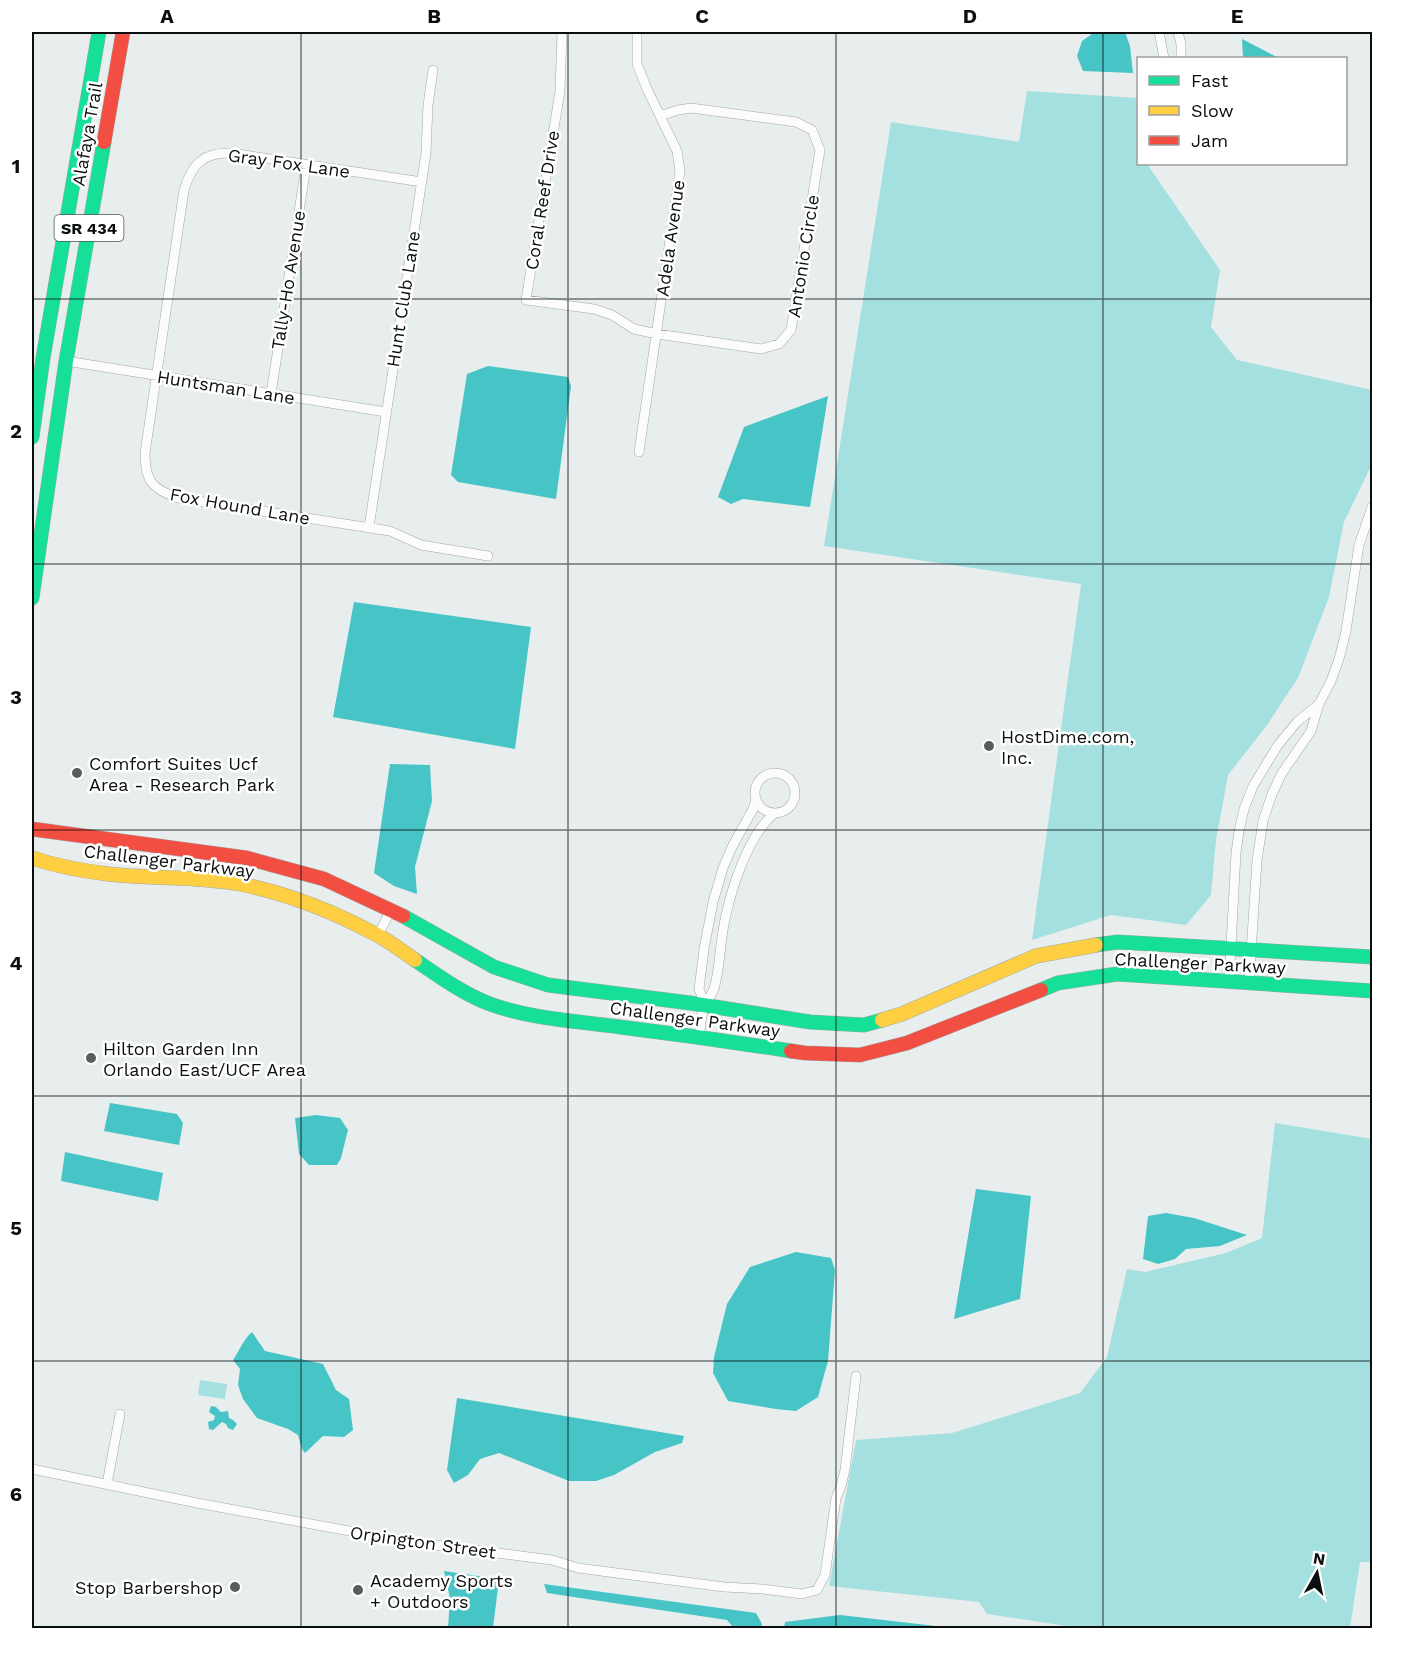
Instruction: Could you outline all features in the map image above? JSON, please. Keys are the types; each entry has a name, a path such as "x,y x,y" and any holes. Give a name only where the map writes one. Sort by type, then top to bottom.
{"main road":[{"name":"Alafaya Trail","path":"32,438 38,357 49,327 99,32"},
{"name":"Alafaya Trail","path":"32,598 66,361 123,32"},
{"path":"49,327 57,353 66,361"},
{"path":"38,357 55,367 62,389"},
{"name":"Challenger Parkway","path":"32,829 247,858 324,879 391,910 494,967 548,985 705,1005 810,1022 864,1025 902,1014 1036,956 1078,947 1118,942 1372,957"},
{"name":"Challenger Parkway","path":"32,858 50,864 107,874 240,884 278,894 317,907 378,935 464,992 490,1004 552,1018 805,1053 860,1055 906,1043 1058,983 1117,974 1372,991"}],"street":[{"name":"Coral Reef Drive","path":"562,32 560,91 526,300 594,309"},
{"name":"Adela Avenue","path":"637,32 637,64 677,151 680,171 639,452"},
{"path":"1159,32 1164,57"},
{"path":"1178,32 1181,57"},
{"name":"Hunt Club Lane","path":"369,527 422,182 433,70"},
{"name":"Antonio Circle","path":"594,309 612,315 634,329 761,349 779,344 791,330 820,150 812,130 796,122 691,108 660,116"},
{"name":"Gray Fox Lane","path":"156,376 184,190 191,170 207,156 231,153 422,182"},
{"name":"Tally-Ho Avenue","path":"271,394 306,166"},
{"name":"Huntsman Lane","path":"66,361 386,412"},
{"name":"Fox Hound Lane","path":"156,376 145,467 148,478 156,488 165,493 178,498 369,527 398,533 422,545 488,556"},
{"path":"1249,983 1257,860 1263,821 1282,773 1311,731 1331,681 1343,646 1359,544 1372,507"},
{"path":"1229,982 1236,853 1244,809 1253,786 1278,745 1298,722 1320,704"},
{"path":"705,1005 699,989 704,949 713,902 723,868 753,809 757,786 764,776 772,773 784,775 794,785 794,800 783,812 775,813 763,809 756,800"},
{"path":"699,1037 705,1005 714,990 727,909 741,868 760,830 766,820 775,813"},
{"path":"378,935 391,910"},
{"name":"Orpington Street","path":"32,1469 404,1541 552,1560 578,1569 802,1594 817,1590 825,1575 836,1498 845,1470 856,1376"},
{"path":"107,1484 120,1414"}],"shaded area":[{"path":"1027,91 1137,98 1137,165 1148,165 1220,270 1211,327 1237,360 1372,390 1372,467 1344,522 1329,597 1298,678 1267,725 1228,775 1216,840 1211,895 1186,925 1111,915 1032,940 1081,584 824,546 891,122 1019,142"},
{"path":"1275,1123 1372,1139 1372,1562 1360,1562 1350,1628 1080,1628 987,1614 979,1602 829,1586 856,1440 952,1433 1080,1393 1107,1357 1127,1269 1145,1272 1226,1253 1262,1238"},
{"path":"200,1380 227,1384 225,1399 198,1395"}],"water":[{"path":"1095,32 1125,32 1130,46 1133,73 1083,71 1077,56 1082,41"},
{"path":"1242,39 1277,57 1243,57"},
{"path":"488,366 568,377 571,386 556,499 458,482 451,475 467,374"},
{"path":"828,396 810,507 743,499 731,504 718,497 744,427"},
{"path":"354,602 531,627 515,749 333,717"},
{"path":"390,764 430,765 432,801 415,867 417,894 394,886 374,873"},
{"path":"110,1103 177,1114 183,1123 179,1145 104,1131"},
{"path":"316,1115 340,1118 348,1130 337,1165 309,1165 299,1154 295,1118"},
{"path":"65,1152 163,1173 158,1201 61,1181"},
{"path":"976,1189 1031,1196 1020,1299 954,1319"},
{"path":"1166,1213 1194,1218 1247,1235 1220,1246 1186,1249 1175,1259 1158,1264 1143,1259 1148,1216"},
{"path":"796,1252 831,1258 835,1270 828,1361 818,1397 796,1411 728,1401 713,1373 714,1357 727,1304 750,1267"},
{"path":"252,1332 265,1351 323,1364 336,1390 349,1399 353,1430 344,1437 323,1436 305,1453 298,1435 257,1418 243,1399 238,1385 240,1369 233,1360"},
{"path":"457,1398 684,1436 682,1443 655,1452 614,1475 596,1481 569,1481 499,1453 480,1459 468,1475 454,1483 447,1470"},
{"path":"211,1406 221,1412 228,1411 229,1418 237,1424 233,1430 222,1422 213,1430 209,1429 208,1422 214,1420 215,1416 209,1412"},
{"path":"444,1571 499,1579 493,1628 448,1628 450,1598"},
{"path":"544,1584 756,1613 762,1624 761,1628 732,1628 727,1620 547,1593"},
{"path":"840,1615 953,1628 784,1628 785,1622"}],"traffic: fast":[{"path":"32,437 43,358 99,32"},
{"path":"32,598 66,361 104,142"},
{"path":"403,916 494,967 548,985 690,1003 810,1022 864,1025 882,1020"},
{"path":"1096,945 1118,942 1372,957"},
{"path":"415,960 470,995 490,1004 522,1013 791,1051"},
{"path":"1041,990 1058,983 1117,974 1372,991"}],"traffic: slow":[{"path":"32,858 99,873 207,880 257,888 293,898 345,919 382,938 415,960"},
{"path":"882,1020 902,1014 1036,956 1096,945"}],"traffic: jam":[{"path":"104,142 123,32"},
{"path":"32,829 247,858 324,879 403,916"},
{"path":"791,1051 860,1055 907,1043 1041,990"}],"place":[{"name":"HostDime.com, Inc.","path":"989,746"},
{"name":"Comfort Suites Ucf Area - Research Park","path":"77,773"},
{"name":"Hilton Garden Inn Orlando East/UCF Area","path":"91,1058"},
{"name":"Stop Barbershop","path":"235,1587"},
{"name":"Academy Sports + Outdoors","path":"358,1590"}]}
